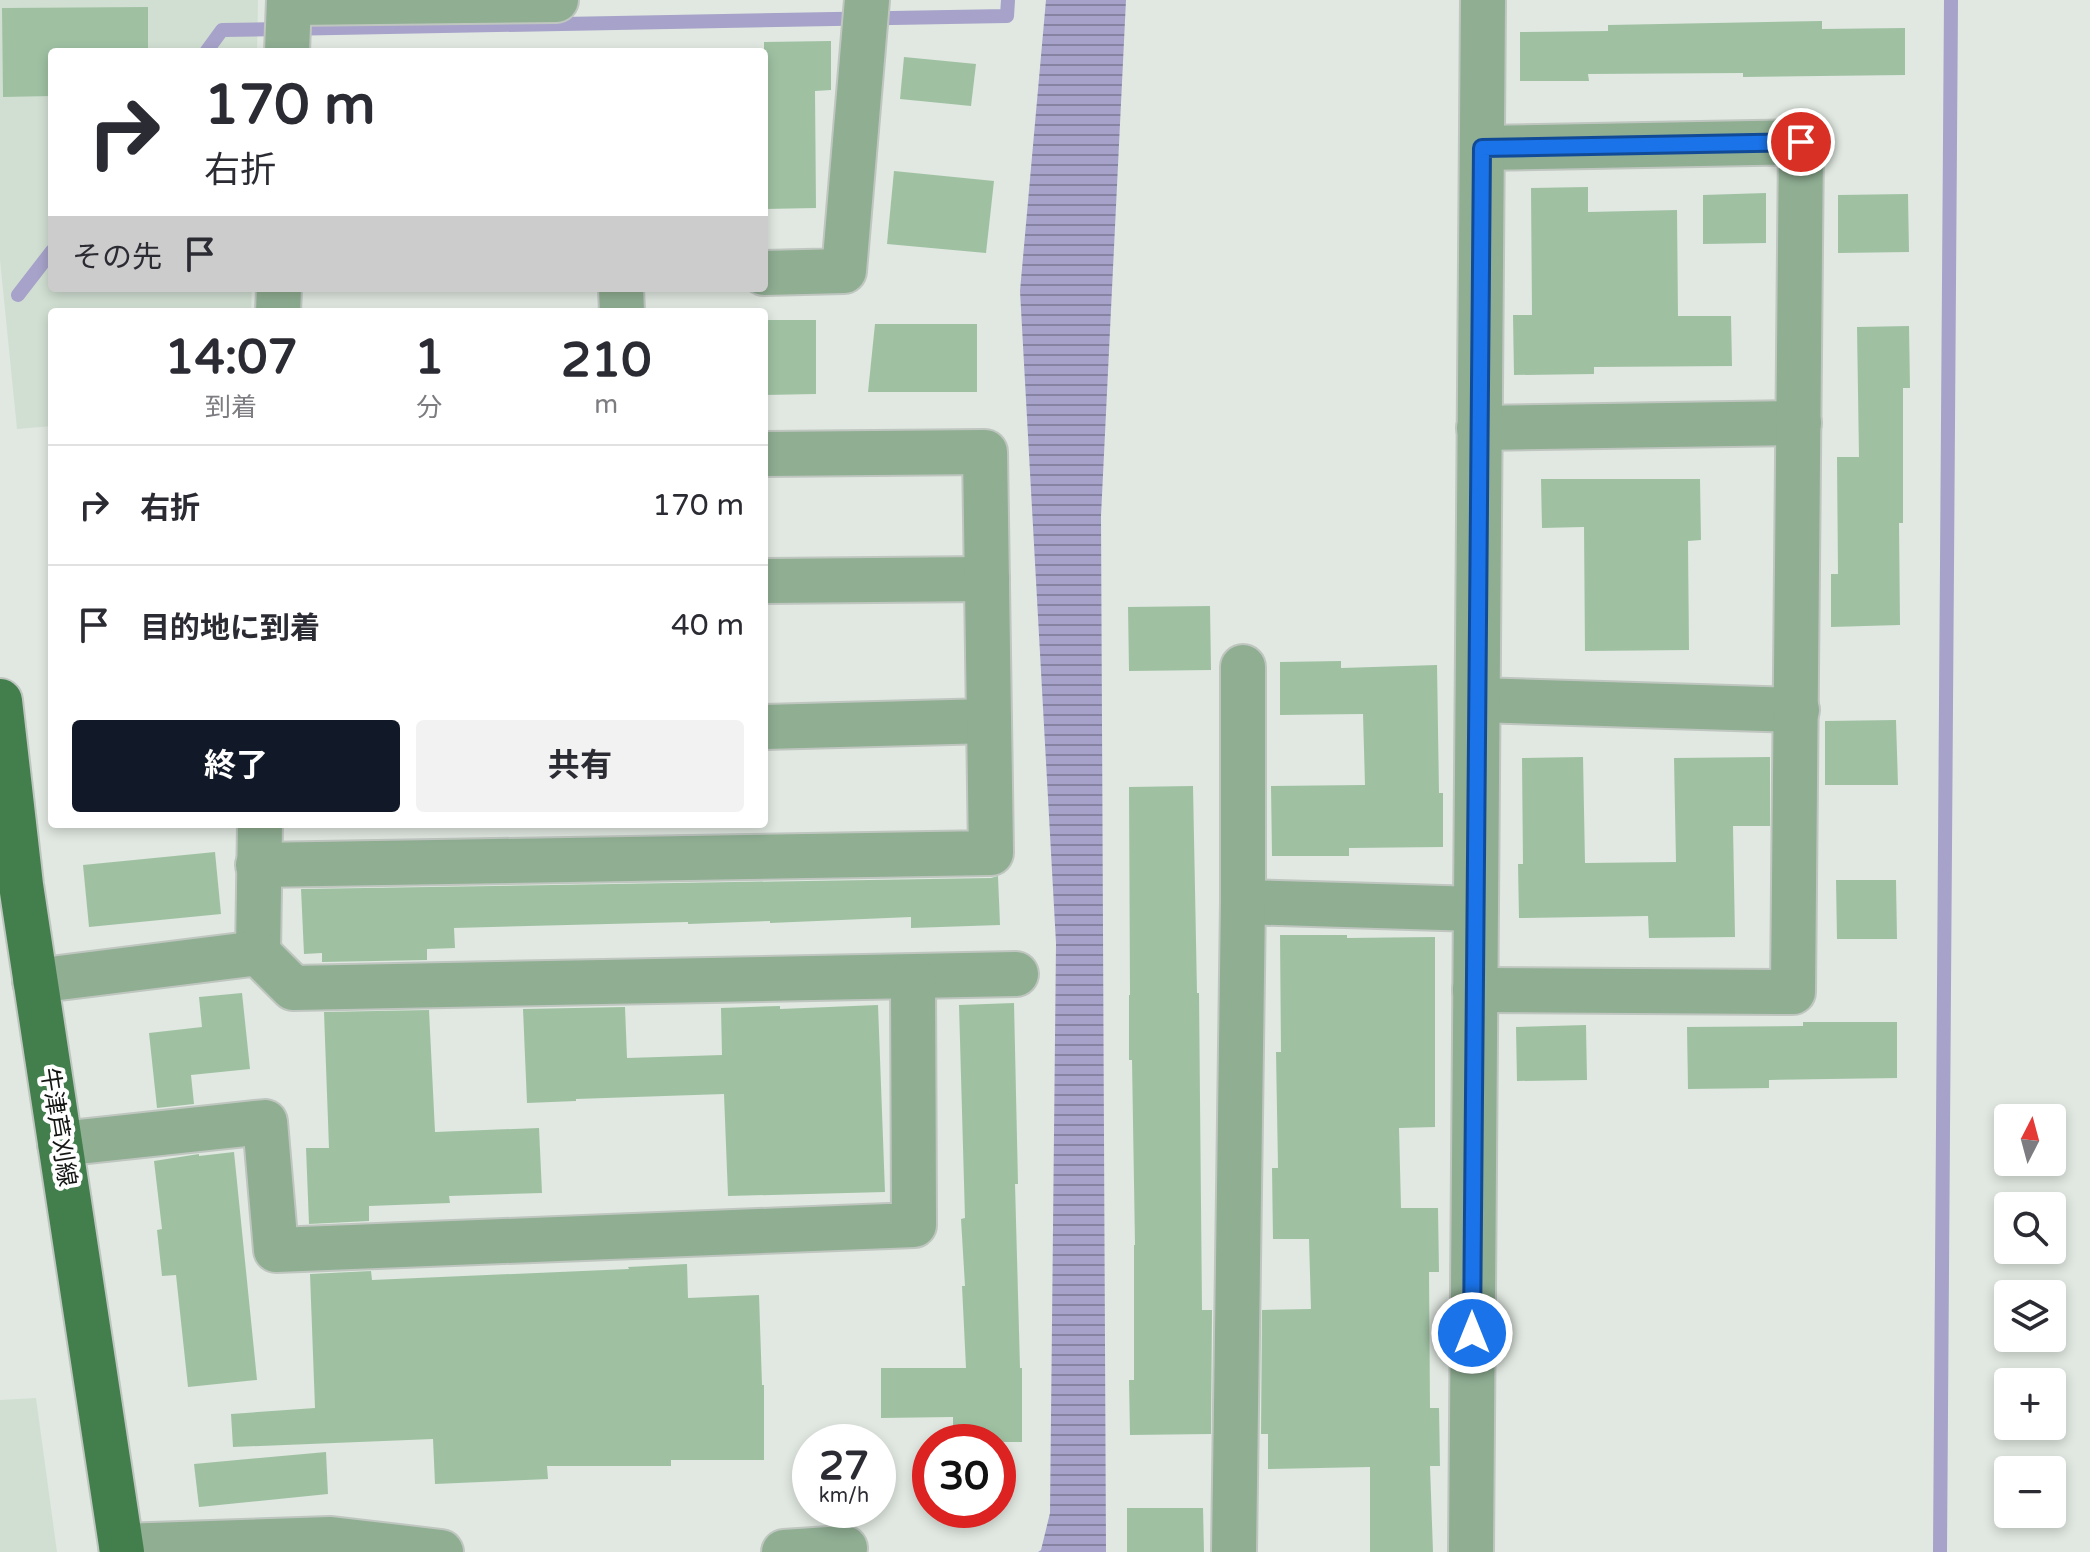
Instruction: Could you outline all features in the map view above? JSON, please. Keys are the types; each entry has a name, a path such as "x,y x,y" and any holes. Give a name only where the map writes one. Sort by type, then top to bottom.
{"main road":[{"name":"牛津芦刈線","path":"0,701 10,886 35,981 121,1549"}],"street":[{"path":"288,24 556,0"},
{"path":"1471,1552 1483,0"},
{"path":"768,273 844,271 866,14"},
{"path":"1475,990 1793,992 1797,710 1801,142 1482,148"},
{"path":"1479,428 1799,423"},
{"path":"768,454 985,452 991,853 631,841 259,844 258,953 293,988 1016,974"},
{"path":"768,581 987,579"},
{"path":"1234,1552 1243,667"},
{"path":"1478,700 1797,710"},
{"path":"768,727 989,721"},
{"path":"1243,902 1476,909"},
{"path":"35,981 258,953"},
{"path":"60,1144 265,1122 276,1250 914,1225 913,978"},
{"path":"121,1549 331,1539 441,1552"},
{"path":"784,1552 845,1548"}],"shaded area":[{"path":"0,0 258,0 257,48 48,48 48,292 252,292 251,308 48,308 48,426 17,429 0,260"},
{"path":"1046,0 1126,0 1101,516 1106,1552 1038,1552 1050,1513 1056,943 1020,291"},
{"path":"36,1398 57,1552 0,1552 0,1400"}],"building":[{"path":"148,7 148,48 48,48 48,96 3,97 2,8"},
{"path":"1822,21 1822,29 1905,28 1905,75 1743,77 1743,73 1588,74 1589,81 1520,81 1520,32 1608,31 1608,25"},
{"path":"831,41 831,90 815,91 816,208 768,209 768,48 764,48 764,42"},
{"path":"904,57 976,64 971,106 900,99"},
{"path":"894,171 994,181 986,253 887,244"},
{"path":"1588,187 1588,212 1677,210 1678,316 1731,316 1732,366 1594,367 1594,374 1514,375 1513,315 1532,315 1531,188"},
{"path":"1766,193 1766,243 1703,244 1703,195"},
{"path":"1908,194 1909,252 1838,253 1838,195"},
{"path":"768,320 816,320 816,394 768,395"},
{"path":"875,324 977,324 977,392 868,392"},
{"path":"1909,326 1910,388 1903,388 1900,625 1831,627 1831,574 1838,574 1837,457 1859,457 1857,327"},
{"path":"1541,479 1700,479 1701,540 1688,541 1689,650 1585,651 1584,527 1542,528"},
{"path":"1210,606 1211,670 1129,671 1128,607"},
{"path":"1341,661 1341,668 1437,665 1443,847 1349,848 1349,856 1272,856 1271,786 1365,785 1363,714 1280,715 1280,662"},
{"path":"1896,720 1898,785 1825,785 1825,721"},
{"path":"1583,757 1585,863 1676,862 1674,758 1770,757 1770,826 1733,826 1735,937 1649,938 1648,916 1519,918 1518,864 1523,864 1522,758"},
{"path":"1193,786 1199,993 1202,1310 1212,1310 1211,1434 1130,1435 1129,1380 1134,1380 1135,1245 1132,1060 1129,1060 1129,787"},
{"path":"215,852 221,914 89,927 83,865"},
{"path":"998,876 1000,925 911,928 911,917 770,923 454,928 455,948 427,949 427,960 322,962 322,953 304,954 301,889"},
{"path":"1836,880 1896,880 1897,939 1837,939"},
{"path":"1280,935 1435,937 1435,1127 1399,1128 1401,1208 1438,1208 1439,1272 1429,1272 1430,1408 1439,1408 1440,1466 1430,1466 1433,1552 1370,1552 1370,1467 1268,1469 1268,1434 1261,1434 1262,1310 1311,1309 1309,1239 1273,1239 1272,1168 1278,1168 1276,1052 1281,1052"},
{"path":"242,993 250,1069 191,1075 194,1104 157,1108 149,1033 202,1027 199,997"},
{"path":"1014,1003 1022,1442 1016,1442 1016,1424 953,1424 953,1417 881,1418 881,1368 966,1368 962,1286 965,1286 961,1219 965,1218 959,1005"},
{"path":"878,1005 885,1192 728,1196 724,1094 527,1103 523,1009 625,1007 627,1058 722,1055 721,1008"},
{"path":"429,1010 435,1132 539,1128 542,1193 449,1196 450,1203 369,1206 369,1221 309,1224 306,1148 329,1148 324,1012"},
{"path":"1803,1022 1897,1022 1897,1078 1769,1080 1769,1088 1688,1089 1687,1027 1803,1026"},
{"path":"1586,1025 1587,1080 1517,1081 1516,1027"},
{"path":"234,1152 257,1380 188,1387 176,1275 162,1276 157,1230 162,1229 154,1161"},
{"path":"687,1264 688,1298 759,1295 764,1460 671,1460 671,1466 547,1466 548,1479 435,1484 433,1439 233,1447 231,1414 315,1408 310,1274 371,1271 372,1280"},
{"path":"326,1452 328,1494 199,1507 194,1464"},
{"path":"1127,1508 1203,1508 1204,1552 1127,1552"}],"waterway":[{"path":"209,48 222,30 1007,16 1008,0"},
{"path":"1940,1552 1951,0"},
{"path":"18,295 48,256"}],"route":[{"path":"1472,1333 1482,148 1801,142"}]}
